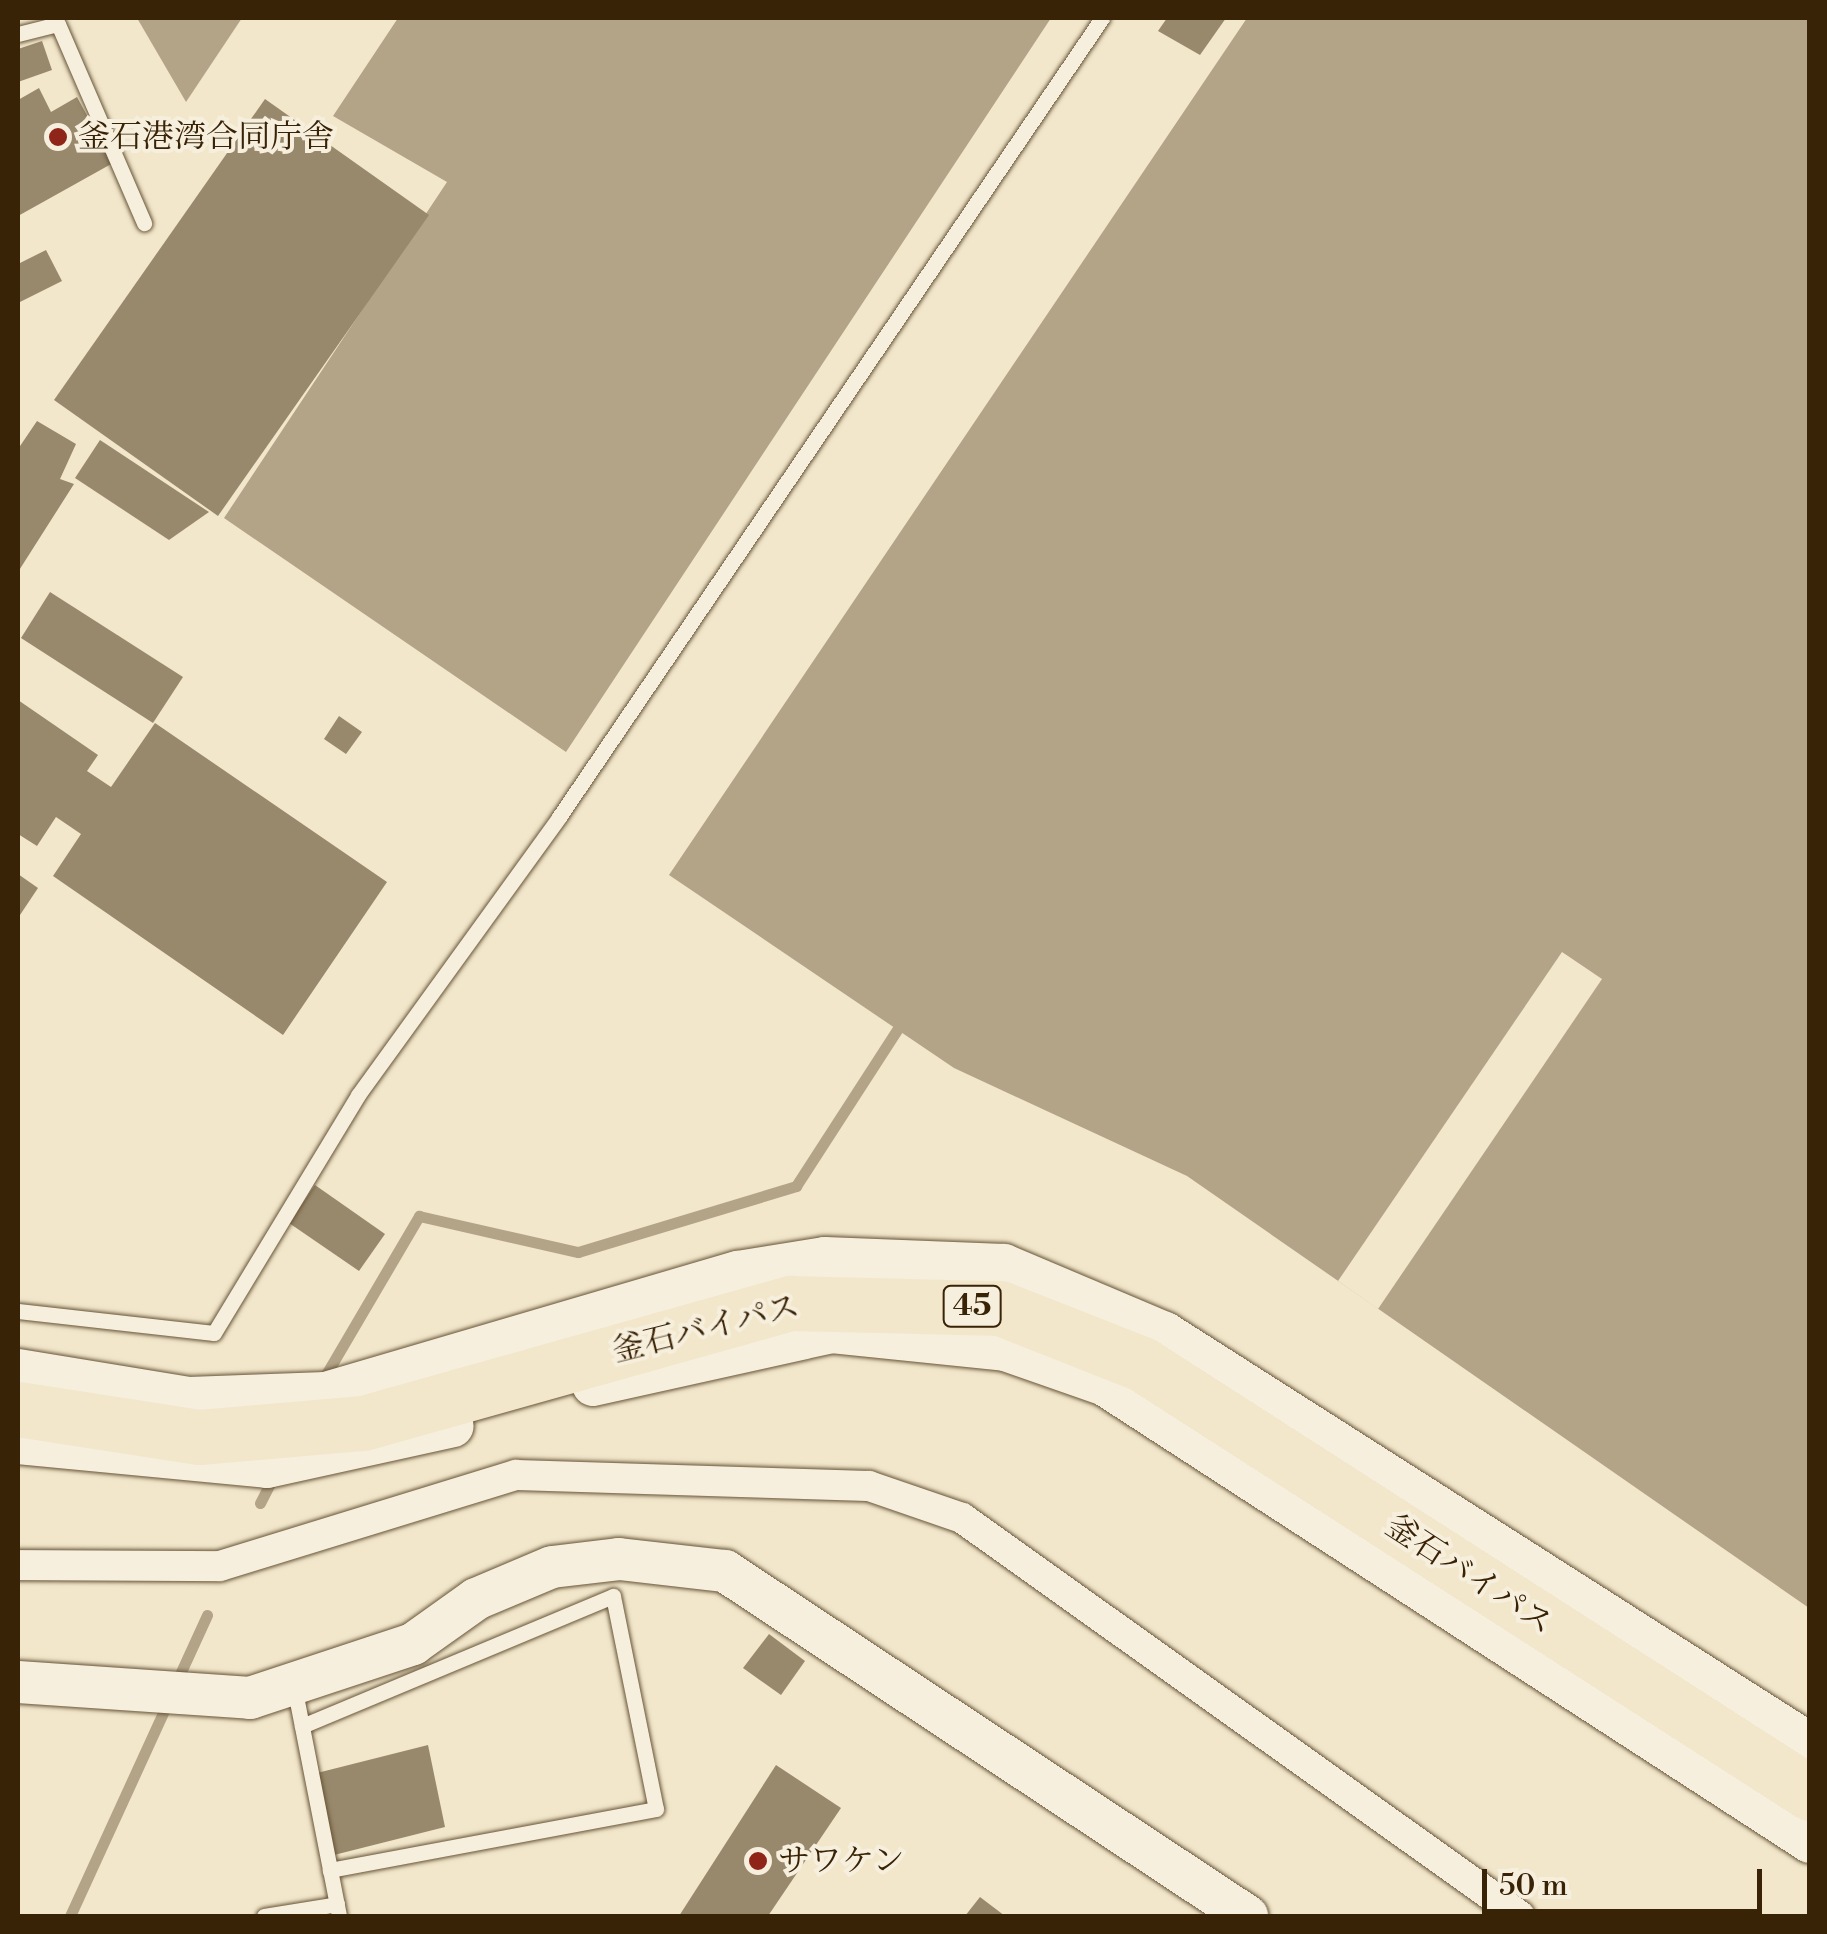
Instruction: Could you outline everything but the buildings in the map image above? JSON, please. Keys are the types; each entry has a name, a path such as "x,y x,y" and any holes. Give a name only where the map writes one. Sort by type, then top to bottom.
{"highway":[{"name":"釜石バイパス","path":"18,1409 199,1437 364,1423 790,1302 1000,1308 1142,1364 1810,1793"}],"street":[{"path":"18,1370 188,1398 326,1394 738,1272 825,1258 1004,1265 1165,1333 1810,1744"},
{"path":"18,1443 268,1467 832,1332 1005,1350 1106,1385 1180,1430 1810,1842"},
{"path":"18,1565 220,1566 516,1475 654,1480 828,1479 962,1518 1520,1916"},
{"path":"18,1682 136,1697 298,1706 413,1644 476,1599 552,1568 619,1560 725,1571 1247,1916"}],"lane":[{"path":"18,1310 214,1333 358,1094 558,818 1102,18"},
{"path":"18,34 58,24 144,223"},
{"path":"264,1916 338,1910 330,1870 298,1706 613,1596 656,1809 330,1870"}],"shaded area":[{"path":"137,18 242,18 186,102"},
{"path":"398,18 1051,18 566,752 224,518 447,182 333,116"},
{"path":"1247,18 1809,18 1809,1608 1187,1176 954,1068 669,875"}],"pier":[{"path":"1562,952 1602,979 1378,1309 1338,1281"}],"waterway":[{"path":"321,1383 419,1216 578,1252 796,1186 897,1030"},
{"path":"260,1503 274,1475"},
{"path":"175,1685 207,1615"},
{"path":"70,1916 168,1702"}],"place":[{"name":"釜石港湾合同庁舎","path":"58,137"},
{"name":"サワケン","path":"758,1861"}]}
